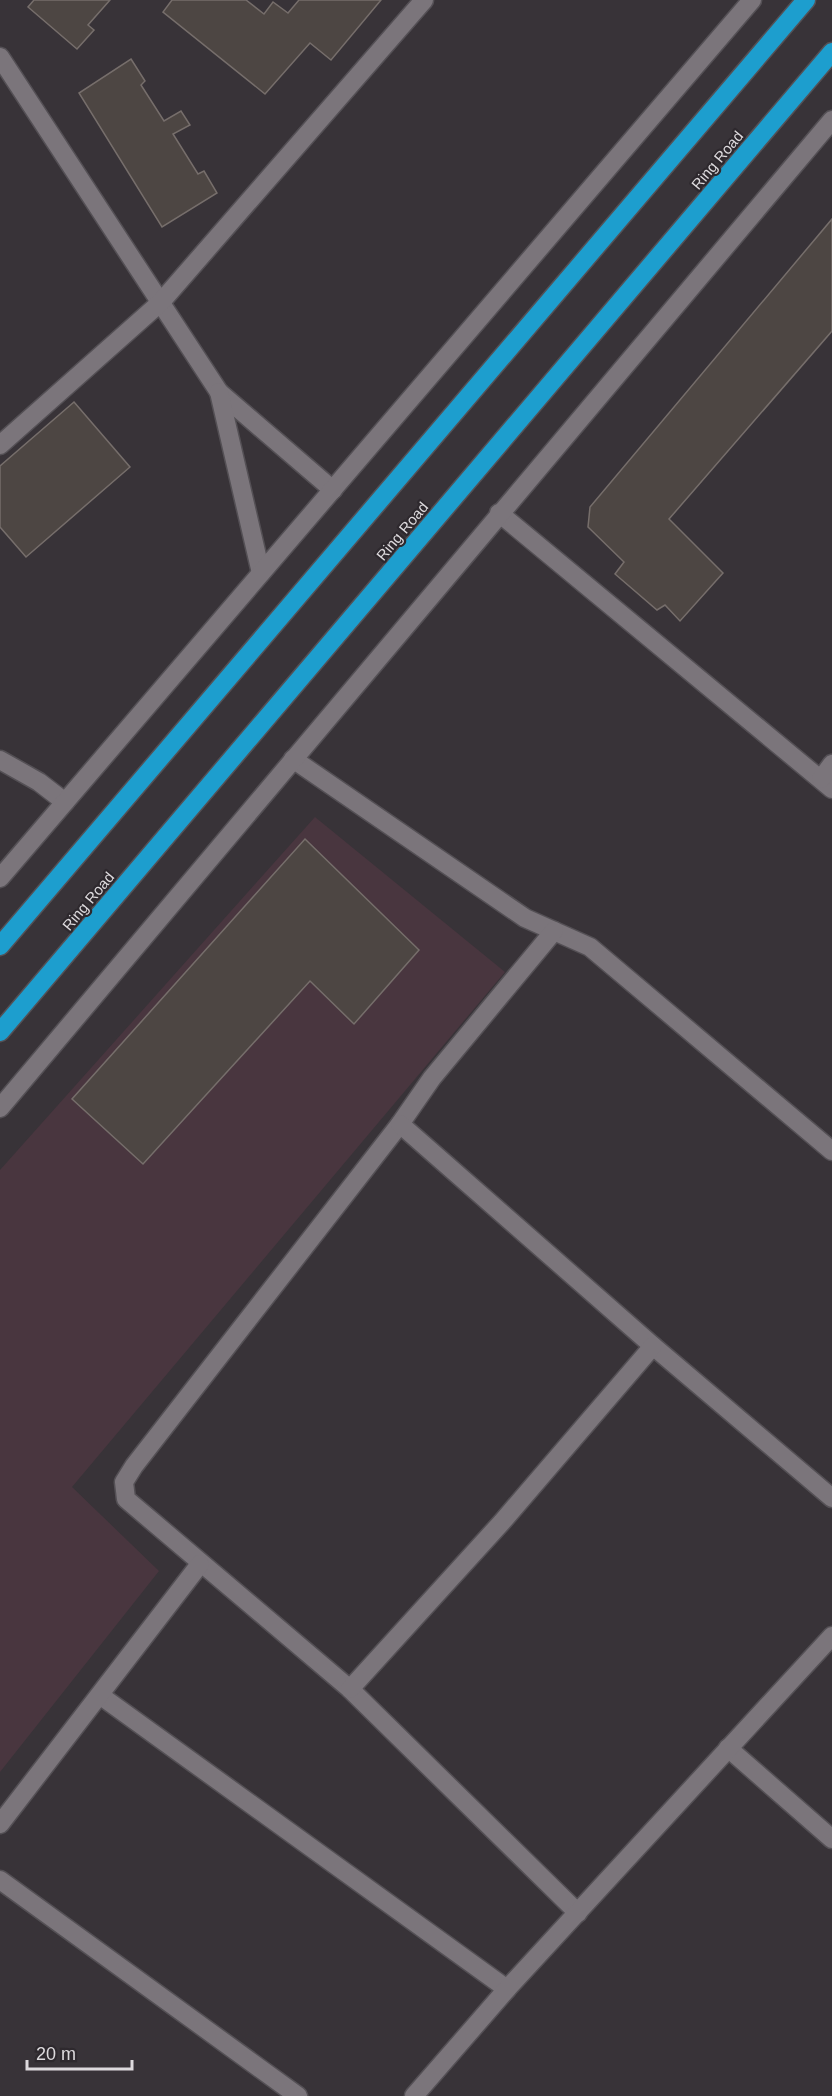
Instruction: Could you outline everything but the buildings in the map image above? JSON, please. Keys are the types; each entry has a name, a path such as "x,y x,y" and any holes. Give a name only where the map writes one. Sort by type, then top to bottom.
{"highway":[{"path":"0,946 806,0"},
{"name":"Ring Road","path":"0,1032 832,52"}],"street":[{"path":"0,445 161,302 424,0"},
{"path":"0,878 752,0"},
{"path":"0,57 219,392 333,490"},
{"path":"0,1108 832,120"},
{"path":"219,392 261,573"},
{"path":"499,513 826,784 832,764"},
{"path":"293,759 525,918 590,947 832,1151"},
{"path":"0,760 39,782 65,802"},
{"path":"554,931 432,1078 400,1124 134,1466 124,1482 126,1499 350,1689 578,1913"},
{"path":"400,1124 653,1346 832,1498"},
{"path":"350,1689 502,1522 653,1346"},
{"path":"0,1824 101,1696 200,1564"},
{"path":"414,2096 507,1989 832,1635"},
{"path":"101,1696 507,1989"},
{"path":"728,1748 832,1839"},
{"path":"0,1880 298,2096"}],"shaded area":[{"path":"315,817 505,972 72,1487 159,1571 0,1772 0,1170"}]}
